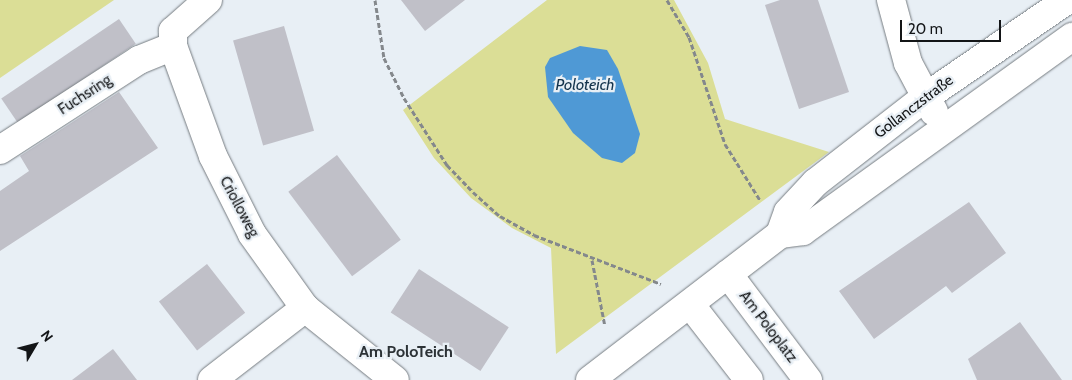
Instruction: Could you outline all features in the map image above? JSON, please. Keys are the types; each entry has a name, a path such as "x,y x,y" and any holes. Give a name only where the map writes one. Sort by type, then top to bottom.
{"street":[{"path":"173,46 173,32 208,0"},
{"path":"891,0 908,63 924,98 945,127"},
{"name":"Gollanczstraße","path":"780,234 788,212 815,183 924,98 1067,0"},
{"path":"590,380 780,234 803,231 1072,37"},
{"name":"Fuchsring","path":"0,150 139,60 173,46"},
{"name":"Criolloweg","path":"173,46 213,156 252,234 306,308 395,380"},
{"name":"Am Poloplatz","path":"728,274 808,380"},
{"path":"690,304 748,380"},
{"path":"212,380 306,308"}],"path":[{"path":"375,0 384,58 422,131 447,165 500,216 592,260 662,284"},
{"path":"667,0 689,37 726,144 764,207"},
{"path":"592,260 605,326"}],"green space":[{"path":"0,0 114,0 0,78"},
{"path":"547,0 674,0 708,63 725,119 829,152 556,354 551,248 512,228 471,198 434,158 403,110"}],"water":[{"name":"Poloteich","path":"580,46 607,50 618,69 640,134 635,153 622,163 602,158 573,133 548,97 545,67 550,58"}],"building":[{"path":"401,0 465,0 425,31"},
{"path":"780,0 818,0 849,92 799,109 765,5"},
{"path":"119,19 136,44 18,123 1,98"},
{"path":"284,26 314,131 263,145 233,41"},
{"path":"119,92 158,148 0,251 0,191 29,171 20,156"},
{"path":"337,155 401,240 352,276 288,192"},
{"path":"969,202 1006,253 952,293 946,286 874,339 839,291"},
{"path":"207,264 245,313 197,350 159,302"},
{"path":"419,269 509,327 480,371 391,313"},
{"path":"1020,322 1062,380 977,380 968,359"},
{"path":"113,349 137,380 72,380"}],"district":[{"name":"Am PoloTeich","path":"406,352"}]}
